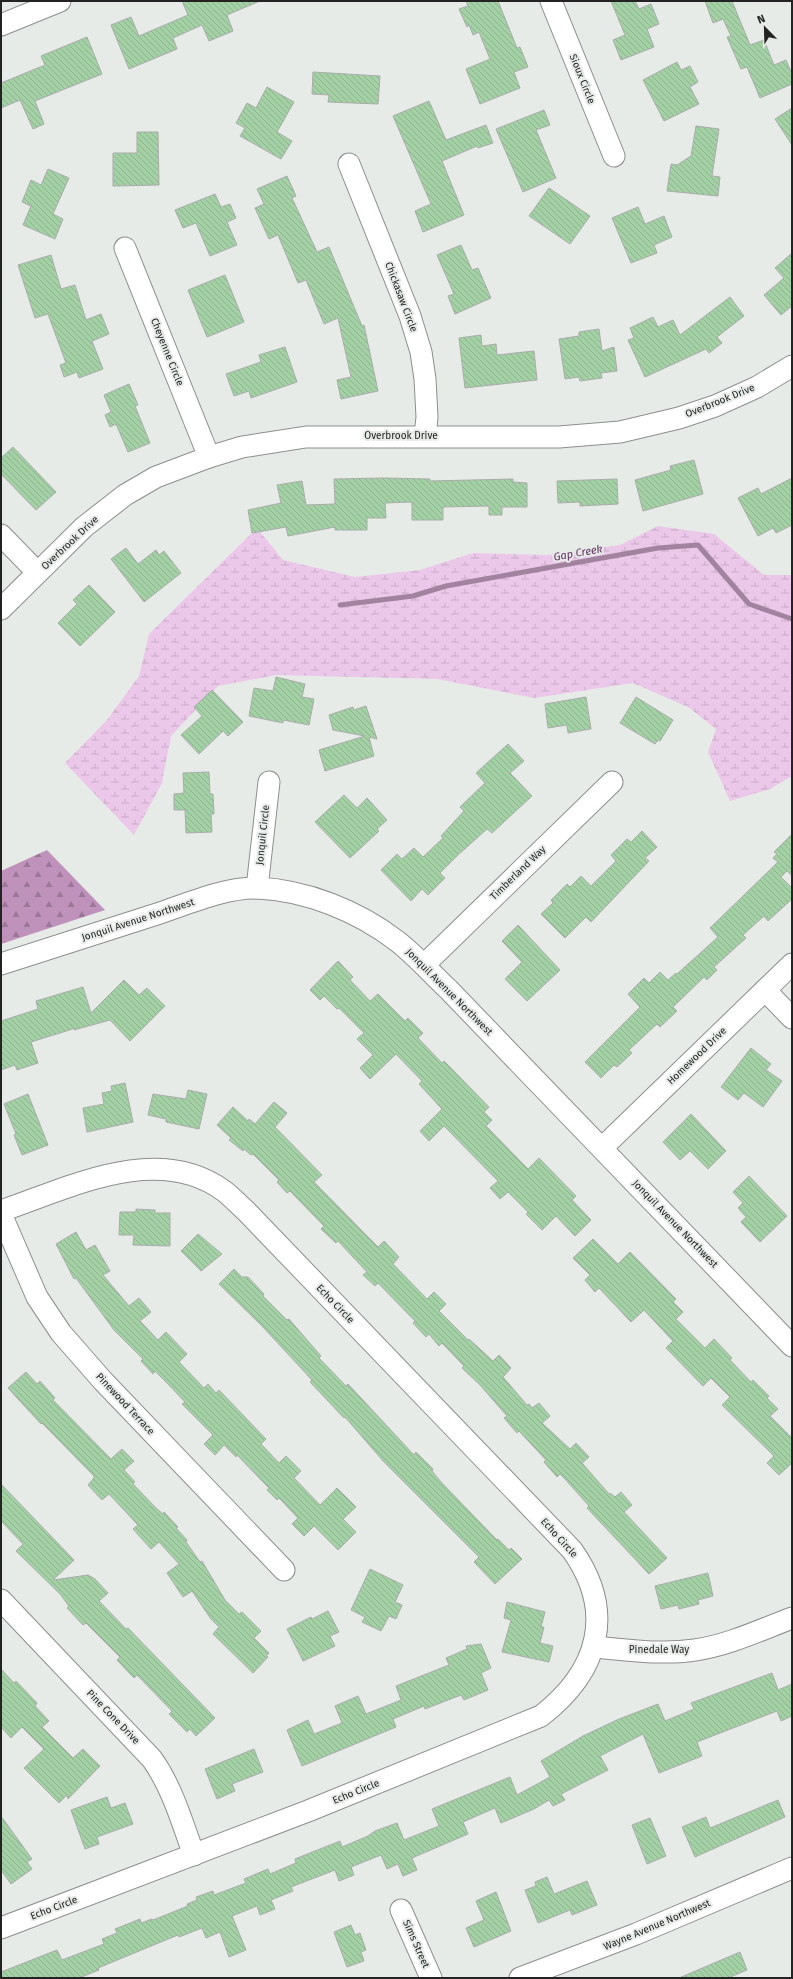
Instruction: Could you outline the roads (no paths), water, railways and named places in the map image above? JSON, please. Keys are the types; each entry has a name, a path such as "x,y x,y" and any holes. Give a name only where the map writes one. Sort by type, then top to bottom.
{"street":[{"path":"1,24 60,1"},
{"name":"Sioux Circle","path":"551,1 614,156"},
{"name":"Chickasaw Circle","path":"349,164 410,316 421,352 425,386 425,436"},
{"name":"Cheyenne Circle","path":"125,248 209,457"},
{"name":"Overbrook Drive","path":"1,609 84,527 125,495 156,477 209,457 242,447 306,437 559,436 620,432 679,418 715,406 757,387 792,366"},
{"name":"Overbrook Drive","path":"1,534 38,572"},
{"name":"Jonquil Circle","path":"257,888 269,782"},
{"name":"Timberland Way","path":"424,965 612,782"},
{"name":"Jonquil Avenue Northwest","path":"1,964 204,898 257,888 291,893 326,903 356,915 398,942 424,965 792,1346"},
{"name":"Homewood Drive","path":"602,1148 792,964"},
{"path":"765,990 792,1018"},
{"name":"Echo Circle","path":"1,1212 85,1182 118,1172 142,1168 167,1169 203,1180 223,1191 246,1211 572,1550 587,1576 595,1603 596,1629 594,1647 583,1672 557,1703 541,1716 308,1811 1,1928"},
{"name":"Pinewood Terrace","path":"1,1212 37,1297 61,1333 103,1382 284,1570"},
{"name":"Pine Cone Drive","path":"1,1600 152,1759 161,1771 194,1855"},
{"name":"Pinedale Way","path":"594,1647 642,1652 696,1650 726,1643 792,1618"},
{"name":"Wayne Avenue Northwest","path":"520,1978 636,1934 792,1868"},
{"name":"Sims Street","path":"401,1910 431,1978"}],"waterway":[{"name":"Gap Creek","path":"340,605 413,596 446,586 658,548 698,545 749,604 792,619"}]}
